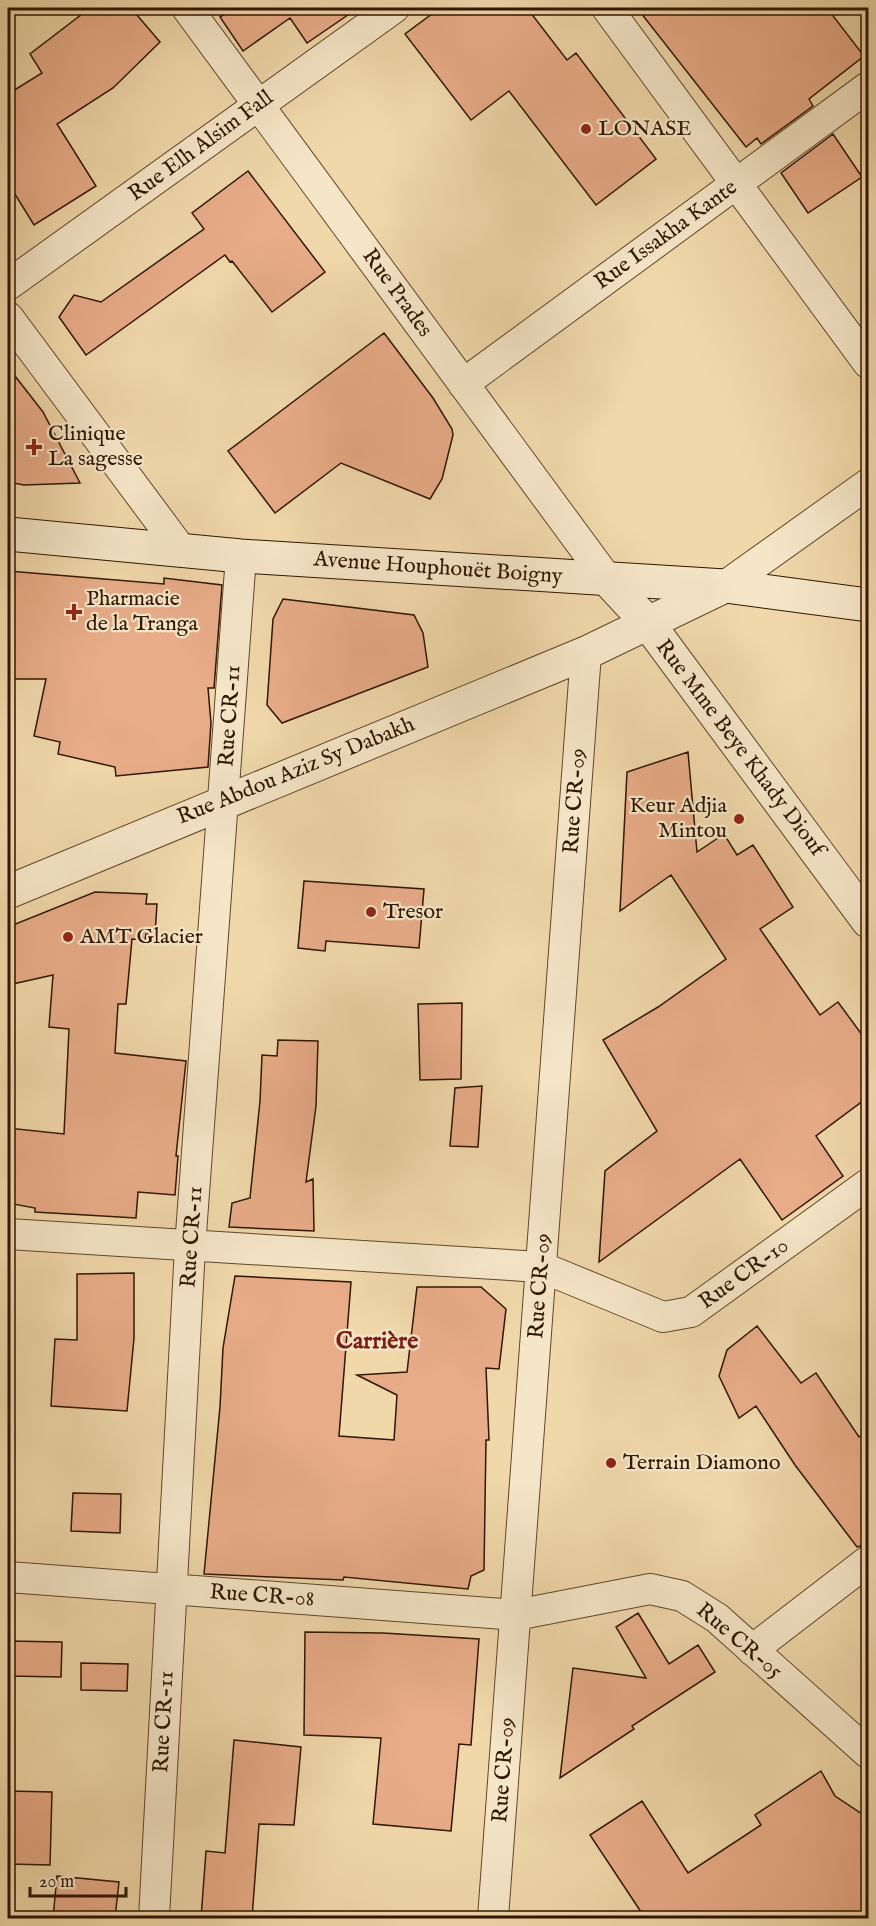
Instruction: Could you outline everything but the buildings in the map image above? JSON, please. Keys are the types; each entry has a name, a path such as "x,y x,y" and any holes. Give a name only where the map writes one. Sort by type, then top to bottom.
{"street":[{"name":"Rue Prades","path":"187,8 607,579"},
{"name":"Rue Elh Alsim Fall","path":"8,285 394,8"},
{"path":"607,8 868,363"},
{"name":"Rue Issakha Kante","path":"464,384 868,87"},
{"path":"8,317 182,551"},
{"path":"725,586 868,484"},
{"name":"Avenue Houphouët Boigny","path":"8,534 241,556 725,586 868,605"},
{"name":"Rue CR-11","path":"154,1918 190,1247 241,556"},
{"name":"Rue Mme Beye Khady Diouf","path":"607,579 647,622 868,921"},
{"name":"Rue Abdou Aziz Sy Dabakh","path":"8,892 223,801 586,653 725,586"},
{"name":"Rue CR-09","path":"494,1918 586,653"},
{"name":"Rue CR-10","path":"8,1234 541,1267 663,1317 691,1312 868,1184"},
{"path":"752,1650 868,1562"},
{"name":"Rue CR-08","path":"8,1577 516,1615"},
{"name":"Rue CR-05","path":"516,1615 650,1589 682,1596 717,1618 868,1753"}],"place":[{"name":"LONASE","path":"586,129"},
{"name":"Clinique La sagesse","path":"34,447"},
{"name":"Pharmacie de la Tranga","path":"74,612"},
{"name":"Keur Adjia Mintou","path":"739,819"},
{"name":"Tresor","path":"371,912"},
{"name":"AMT Glacier","path":"68,937"},
{"name":"Terrain Diamono","path":"611,1463"}],"district":[{"name":"Carrière","path":"377,1341"}]}
